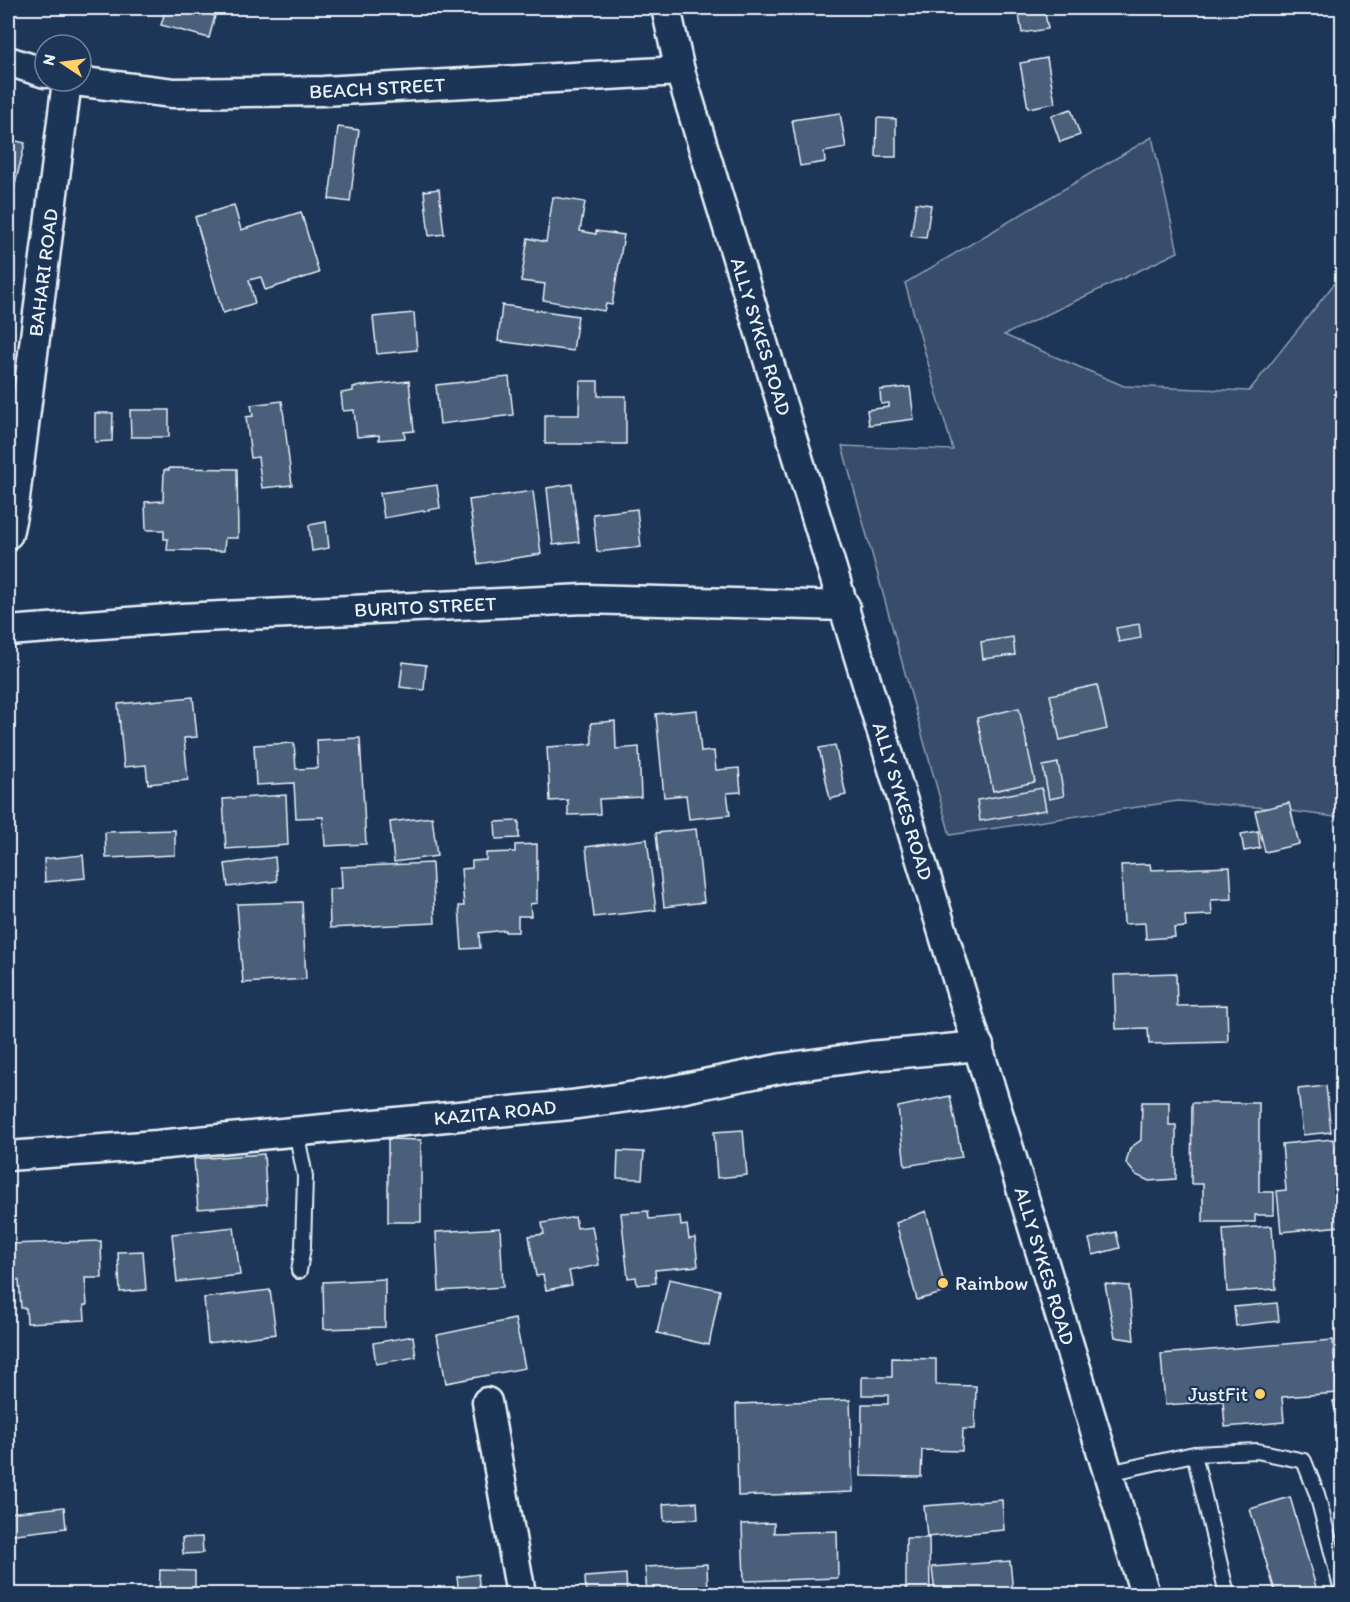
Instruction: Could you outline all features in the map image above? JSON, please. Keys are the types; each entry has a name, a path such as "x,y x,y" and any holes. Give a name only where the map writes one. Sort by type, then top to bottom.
{"street":[{"name":"ALLY SYKES ROAD","path":"666,8 680,71 1145,1594"},
{"path":"8,61 33,69"},
{"name":"BEACH STREET","path":"93,83 173,93 323,91 680,71"},
{"name":"BAHARI ROAD","path":"8,534 14,506 66,93"},
{"name":"BURITO STREET","path":"8,632 181,618 584,599 845,606"},
{"name":"KAZITA ROAD","path":"8,1156 571,1105 665,1092 794,1066 979,1046"},
{"path":"487,1402 521,1594"}],"lane":[{"path":"296,1131 305,1176 303,1246 299,1270"},
{"path":"1109,1473 1194,1454 1257,1450 1304,1461 1317,1494 1342,1591"},
{"path":"1194,1454 1227,1594"}],"shaded area":[{"path":"1152,137 1178,252 1004,335 1124,386 1249,391 1342,274 1342,813 1335,817 1268,808 1178,801 950,835 842,446 953,450 905,283"}],"building":[{"path":"166,8 204,8 202,12 215,16 209,38 161,25"},
{"path":"1018,8 1044,8 1048,29 1022,33"},
{"path":"1047,58 1055,103 1028,108 1020,63"},
{"path":"1071,109 1080,135 1060,142 1051,116"},
{"path":"840,113 846,148 824,152 825,162 800,166 792,120"},
{"path":"1342,114 1342,133 1337,134 1333,117"},
{"path":"877,118 896,119 896,157 876,157"},
{"path":"338,127 359,130 350,202 329,199"},
{"path":"8,139 25,143 8,214"},
{"path":"439,189 444,234 429,236 424,191"},
{"path":"553,197 585,202 580,231 624,235 612,305 606,304 604,311 543,300 545,284 521,281 528,238 546,242"},
{"path":"916,203 931,205 926,238 911,236"},
{"path":"234,205 241,230 301,212 319,273 265,290 261,277 249,280 255,303 223,313 195,217"},
{"path":"502,305 578,316 573,351 498,341"},
{"path":"414,313 417,350 377,354 373,317"},
{"path":"509,377 513,415 440,424 436,385"},
{"path":"409,381 414,431 404,432 405,438 379,440 379,435 357,437 354,410 343,411 341,393 353,391 353,387"},
{"path":"580,381 598,381 598,396 626,396 626,444 545,444 545,415 579,415"},
{"path":"910,387 914,419 869,425 867,410 889,407 889,403 881,404 880,390"},
{"path":"282,401 292,485 262,488 258,457 251,458 246,417 253,416 251,405"},
{"path":"130,410 169,410 169,437 131,437"},
{"path":"95,413 113,413 112,441 95,442"},
{"path":"169,468 237,469 238,538 225,538 224,551 167,550 168,539 164,539 164,530 146,530 145,502 163,501 164,470 169,470"},
{"path":"572,484 579,542 553,545 547,488"},
{"path":"437,485 440,508 384,518 380,493"},
{"path":"533,491 541,554 478,564 469,500"},
{"path":"637,509 641,547 597,552 593,514"},
{"path":"326,522 329,548 312,551 309,525"},
{"path":"1139,624 1141,638 1119,642 1116,628"},
{"path":"1013,637 1015,655 983,659 981,642"},
{"path":"403,662 426,665 424,690 400,687"},
{"path":"1097,685 1107,729 1060,740 1050,695"},
{"path":"193,697 197,737 184,738 188,780 148,784 146,765 124,767 118,704"},
{"path":"1019,708 1035,782 993,791 977,718"},
{"path":"697,710 701,752 714,751 716,770 739,768 741,792 727,793 730,815 689,819 686,795 664,797 656,714"},
{"path":"615,721 616,749 639,747 641,797 599,799 600,814 568,815 568,800 550,801 547,747 592,744 591,723"},
{"path":"360,738 366,844 325,846 323,817 296,818 294,783 256,785 254,745 294,743 296,769 318,768 317,740"},
{"path":"835,745 846,795 830,799 819,748"},
{"path":"1058,763 1064,796 1049,799 1043,766"},
{"path":"1042,788 1046,810 980,821 977,800"},
{"path":"286,795 288,845 226,849 223,799"},
{"path":"1289,803 1299,844 1265,852 1255,811"},
{"path":"432,817 437,856 394,862 390,822"},
{"path":"519,821 519,838 496,839 495,822"},
{"path":"696,829 704,902 664,907 656,833"},
{"path":"175,830 175,855 106,858 105,832"},
{"path":"1258,831 1260,848 1244,851 1241,834"},
{"path":"647,839 656,910 594,917 586,847"},
{"path":"537,844 537,903 530,904 531,916 518,916 518,932 505,932 505,930 479,933 480,948 462,949 459,906 464,906 461,869 472,868 472,861 486,860 486,853 515,852 515,845"},
{"path":"83,855 85,878 45,882 44,859"},
{"path":"275,857 277,881 228,887 225,864"},
{"path":"432,863 435,923 330,928 329,889 342,888 341,867"},
{"path":"1150,864 1151,870 1230,867 1232,899 1211,900 1212,915 1185,916 1186,927 1174,928 1175,937 1146,939 1145,923 1124,924 1121,865"},
{"path":"302,902 306,979 243,983 237,904"},
{"path":"1176,973 1177,1006 1227,1005 1228,1042 1149,1044 1148,1028 1116,1029 1114,975"},
{"path":"1326,1086 1331,1132 1303,1135 1298,1089"},
{"path":"950,1096 962,1157 905,1166 898,1107"},
{"path":"1142,1102 1169,1102 1169,1125 1176,1125 1176,1179 1149,1181 1136,1175 1126,1163 1130,1148 1141,1140"},
{"path":"1192,1103 1259,1103 1259,1192 1274,1192 1274,1215 1255,1215 1255,1222 1203,1222 1203,1184 1191,1184"},
{"path":"743,1130 747,1175 717,1178 714,1132"},
{"path":"388,1139 421,1140 421,1222 388,1222"},
{"path":"1333,1139 1341,1226 1281,1232 1277,1191 1286,1190 1282,1144"},
{"path":"618,1151 644,1152 642,1179 617,1178"},
{"path":"264,1154 267,1204 198,1209 194,1159"},
{"path":"648,1211 649,1219 680,1216 681,1226 687,1225 689,1239 695,1238 698,1266 655,1270 656,1283 637,1285 636,1277 628,1278 621,1213"},
{"path":"926,1211 946,1292 917,1300 896,1223"},
{"path":"575,1217 577,1228 592,1226 599,1265 569,1271 572,1285 546,1290 543,1275 536,1276 529,1236 544,1234 542,1223"},
{"path":"1272,1226 1276,1289 1227,1292 1223,1229"},
{"path":"234,1227 240,1275 177,1282 172,1234"},
{"path":"500,1228 503,1287 439,1291 436,1232"},
{"path":"1116,1232 1120,1248 1093,1255 1089,1239"},
{"path":"101,1241 102,1278 85,1278 87,1305 84,1305 85,1320 27,1323 26,1308 21,1308 19,1280 8,1280 8,1244"},
{"path":"143,1251 146,1290 120,1292 118,1252"},
{"path":"385,1279 385,1327 324,1329 323,1282"},
{"path":"669,1279 720,1290 709,1345 657,1333"},
{"path":"1105,1284 1129,1286 1134,1340 1115,1337"},
{"path":"270,1290 276,1334 208,1343 204,1298"},
{"path":"1277,1303 1279,1321 1236,1326 1234,1307"},
{"path":"515,1319 525,1368 446,1383 437,1335"},
{"path":"413,1336 416,1357 376,1364 373,1343"},
{"path":"1333,1340 1337,1393 1282,1397 1284,1422 1225,1427 1223,1401 1165,1405 1161,1354"},
{"path":"892,1358 936,1359 936,1385 976,1386 975,1429 963,1429 962,1451 922,1450 921,1477 861,1476 862,1404 888,1404 888,1395 862,1395 862,1377 892,1377"},
{"path":"1342,1399 1342,1438 1333,1401"},
{"path":"850,1400 853,1492 738,1496 736,1404"},
{"path":"1290,1497 1318,1594 1276,1594 1250,1509"},
{"path":"1002,1500 1004,1530 927,1537 924,1506"},
{"path":"697,1502 698,1519 664,1521 663,1504"},
{"path":"64,1507 66,1528 8,1535 8,1513"},
{"path":"774,1523 774,1533 837,1531 838,1578 744,1581 742,1524"},
{"path":"202,1537 203,1553 183,1554 182,1538"},
{"path":"906,1538 929,1538 930,1594 906,1594"},
{"path":"1010,1561 1013,1593 935,1594 932,1567"},
{"path":"707,1564 708,1594 647,1594 645,1567"},
{"path":"160,1570 195,1571 195,1594 159,1594"},
{"path":"478,1574 480,1594 459,1594 457,1577"},
{"path":"626,1574 627,1594 586,1594 585,1577"}],"place":[{"name":"Rainbow","path":"943,1283"},
{"name":"JustFit","path":"1260,1394"}]}
